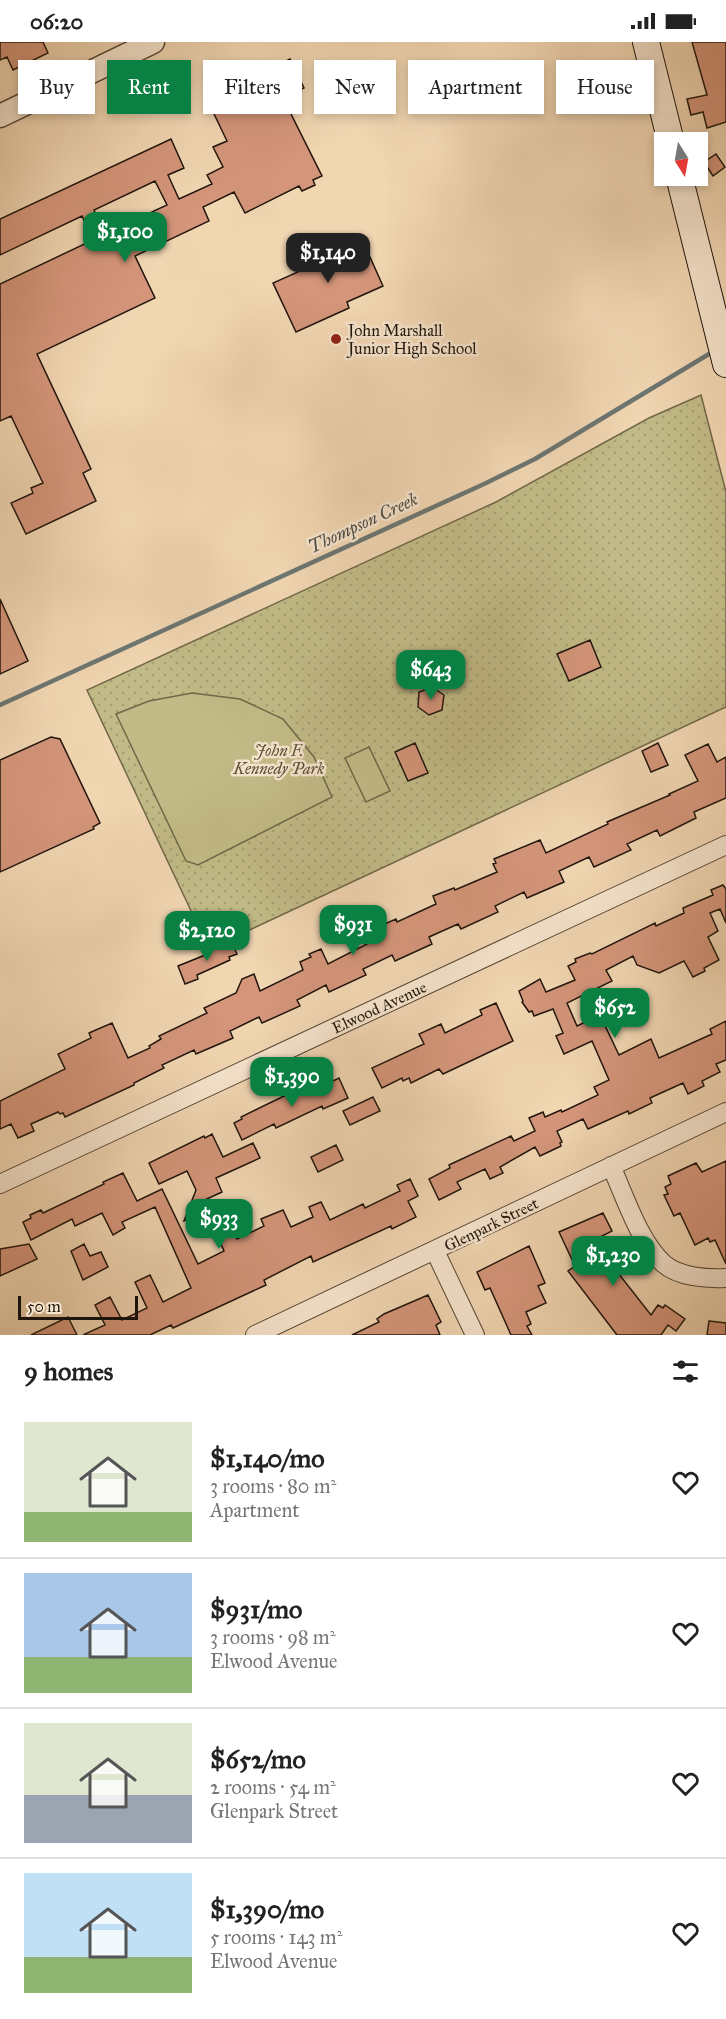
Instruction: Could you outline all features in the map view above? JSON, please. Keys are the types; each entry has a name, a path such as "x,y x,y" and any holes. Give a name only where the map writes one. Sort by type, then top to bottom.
{"main road":[{"path":"646,42 668,132"},
{"path":"682,186 726,364"}],"street":[{"path":"0,116 153,42"},
{"name":"Elwood Avenue","path":"0,1184 726,845"},
{"name":"Glenpark Street","path":"255,1335 726,1112"},
{"path":"611,1166 647,1244 665,1265 688,1276 726,1278"},
{"path":"435,1251 475,1335"}],"green space":[{"name":"John F. Kennedy Park","path":"701,395 726,492 726,707 209,949 87,690 496,502 649,418"},
{"path":"192,693 240,699 283,719 314,757 332,797 198,865 186,861 116,714 149,701"},
{"path":"369,747 390,791 366,802 345,758"}],"building":[{"path":"0,42 43,42 48,53 34,60 18,60 18,68 13,70 7,57 0,60"},
{"path":"692,42 726,42 726,122 707,128 703,112 691,115 687,99 707,95"},
{"path":"214,114 291,114 322,176 313,180 315,185 302,191 299,186 245,213 234,192 203,207 209,221 135,256 155,298 37,354 91,469 83,473 96,501 26,534 11,503 33,493 31,488 43,483 11,416 0,421 0,284 93,240 82,216 0,255 0,219 171,139 184,168 168,175 179,199 212,184 207,175 223,167 213,147 227,141","holes":["155,181 167,205 105,234 94,210"]},
{"path":"716,154 725,167 713,176 708,168 708,159"},
{"path":"359,237 383,286 347,302 349,308 296,332 273,283 309,267 306,261"},
{"path":"0,599 28,661 0,674"},
{"path":"590,640 601,667 569,681 557,654"},
{"path":"432,687 444,695 442,710 429,715 418,707 419,692"},
{"path":"51,737 60,739 100,823 93,827 94,829 0,872 0,760"},
{"path":"415,743 428,773 408,781 395,752"},
{"path":"658,743 668,765 651,772 642,751"},
{"path":"708,744 717,762 726,757 726,798 694,812 696,818 660,836 657,830 627,844 631,850 594,867 589,857 559,871 564,882 527,898 524,892 495,906 498,912 461,929 458,924 429,937 432,944 395,961 392,955 363,969 366,975 329,992 326,985 297,1000 300,1006 262,1023 259,1017 230,1031 233,1038 196,1054 194,1050 162,1065 164,1068 134,1085 65,1117 63,1113 58,1112 31,1124 34,1131 18,1138 11,1124 0,1129 0,1101 65,1069 58,1054 91,1038 89,1033 112,1023 128,1058 150,1048 149,1046 161,1039 159,1036 207,1013 204,1008 236,993 242,979 254,974 260,991 303,970 300,962 311,957 309,954 321,949 328,964 371,942 369,937 373,935 371,930 396,919 397,922 436,904 433,896 454,888 455,890 497,872 493,864 496,863 494,859 540,840 546,853 608,824 607,822 698,781 685,755"},
{"path":"723,885 726,889 726,923 720,909 710,913 718,931 708,937 719,960 704,968 705,971 693,977 684,961 659,973 637,965 633,956 606,970 612,981 567,1003 577,1026 600,1015 619,1055 651,1039 659,1058 712,1034 710,1029 726,1021 726,1060 716,1064 720,1072 702,1081 704,1086 688,1094 683,1083 650,1098 652,1103 588,1129 583,1119 557,1131 562,1142 561,1146 540,1156 535,1147 500,1167 503,1173 490,1179 485,1169 457,1182 461,1189 439,1200 429,1179 450,1168 449,1165 511,1136 514,1141 535,1131 529,1118 543,1112 545,1117 561,1110 562,1112 598,1095 594,1087 609,1080 592,1041 564,1054 556,1036 563,1033 553,1009 534,1016 522,1002 519,991 540,979 546,992 575,980 568,966 576,962 575,959 592,954 655,923 656,926 684,913 683,908 713,895 711,890"},
{"path":"231,941 237,954 229,957 230,960 197,975 198,979 185,984 178,966 210,953 209,951"},
{"path":"496,1003 513,1041 443,1074 439,1069 411,1083 409,1078 403,1081 402,1078 382,1088 372,1068 424,1044 419,1034 441,1024 445,1033 482,1015 480,1010"},
{"path":"339,1078 348,1098 323,1109 322,1106 276,1128 274,1124 242,1140 234,1123 242,1119 241,1117 286,1095 288,1099 313,1087 311,1084 323,1079 324,1081 329,1079 331,1082"},
{"path":"373,1097 380,1111 350,1125 343,1111"},
{"path":"212,1134 223,1157 253,1143 260,1158 216,1178 222,1192 198,1203 204,1213 184,1221 196,1190 187,1171 159,1184 149,1163"},
{"path":"336,1145 343,1160 318,1172 311,1157"},
{"path":"726,1161 726,1264 715,1240 710,1242 708,1238 695,1245 680,1213 674,1216 664,1195 668,1194 665,1187 671,1184 668,1176 696,1163 702,1172"},
{"path":"123,1173 137,1201 162,1189 198,1264 224,1251 216,1233 231,1226 237,1239 264,1226 261,1219 283,1210 291,1227 313,1217 309,1207 321,1202 330,1220 363,1204 365,1208 400,1191 397,1185 410,1179 418,1196 408,1201 416,1217 313,1262 311,1256 264,1280 266,1285 173,1328 171,1325 150,1335 83,1335 105,1325 95,1305 110,1297 122,1320 147,1308 135,1282 150,1275 163,1302 191,1288 155,1207 122,1222 125,1228 113,1235 102,1213 75,1226 72,1219 31,1240 23,1222 31,1218 30,1215 41,1210 43,1213"},
{"path":"603,1213 612,1231 577,1249 594,1271 597,1268 600,1272 611,1264 651,1315 658,1305 663,1308 665,1305 685,1319 676,1331 668,1325 661,1335 617,1335 568,1271 575,1266 559,1232"},
{"path":"29,1244 37,1259 0,1276 0,1249"},
{"path":"84,1244 90,1256 101,1252 108,1267 83,1280 71,1251"},
{"path":"529,1246 545,1283 538,1286 546,1303 526,1312 531,1324 527,1326 532,1335 511,1335 490,1288 485,1290 477,1272"},
{"path":"428,1295 441,1322 436,1325 440,1335 352,1335 379,1322 377,1319 384,1314"},
{"path":"68,1317 77,1335 31,1335"},
{"path":"709,1321 726,1323 726,1335 707,1335"}],"waterway":[{"name":"Thompson Creek","path":"0,705 535,459 714,351"}],"place":[{"name":"John Marshall Junior High School","path":"336,339"}]}
